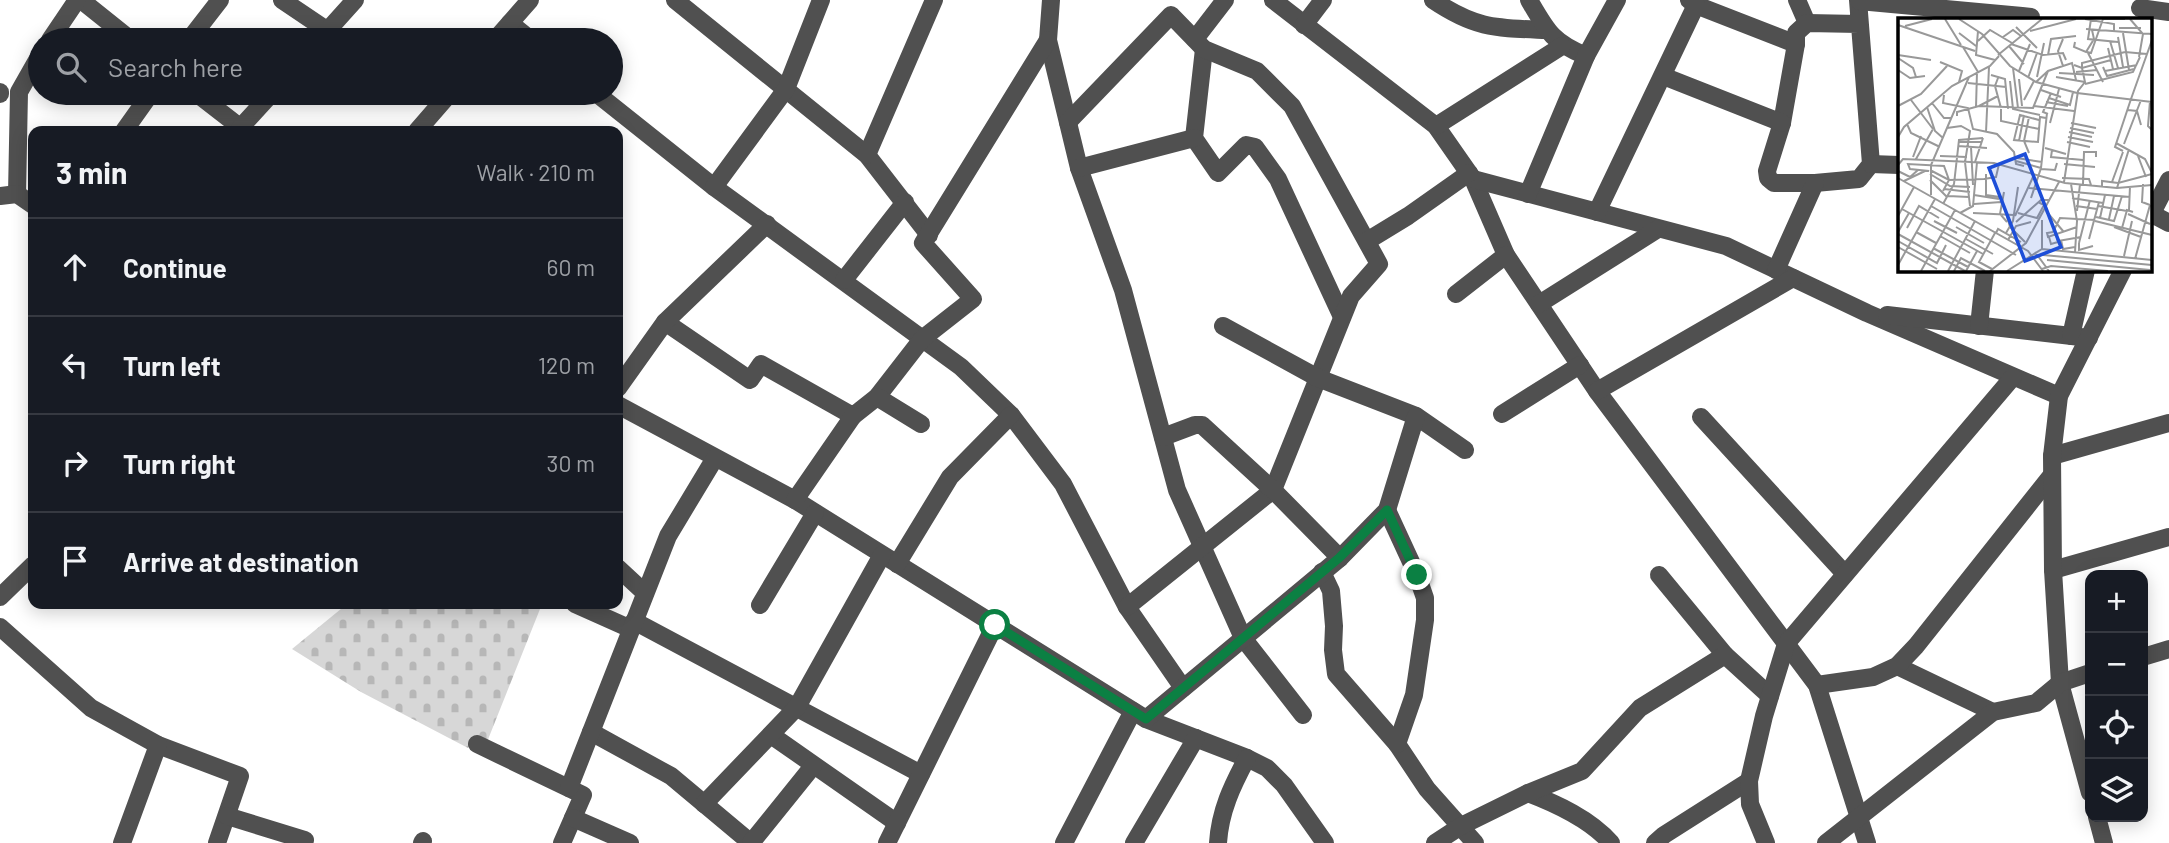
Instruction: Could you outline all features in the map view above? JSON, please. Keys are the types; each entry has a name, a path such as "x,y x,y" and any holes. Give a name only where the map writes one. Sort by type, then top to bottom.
{"street":[{"path":"59,28 79,0 115,28"},
{"path":"198,28 220,0"},
{"path":"282,0 314,28"},
{"path":"330,28 355,0"},
{"path":"506,28 530,0"},
{"path":"675,0 698,7 786,89 867,156 929,235"},
{"path":"714,187 786,89 821,0"},
{"path":"867,156 934,0"},
{"path":"1051,0 1048,40 1079,168 1123,290 1177,490 1242,638 1303,715"},
{"path":"1224,0 1199,44 1194,138 1218,173 1246,145 1255,147 1278,179 1342,317"},
{"path":"1273,0 1436,126 1471,176 1506,255 1597,391 1816,685 1867,843"},
{"path":"1304,25 1323,0"},
{"path":"1433,0 1480,25 1546,30"},
{"path":"1529,0 1546,30 1562,46 1586,56"},
{"path":"1528,194 1586,56 1617,0"},
{"path":"1797,0 1807,23"},
{"path":"1859,24 1807,23 1796,33 1782,123 1767,171 1768,178 1774,183 1860,179 1871,164 1859,1 1913,3 1962,15 2025,12"},
{"path":"1597,212 1662,76 1693,3 1796,44"},
{"path":"2140,9 2169,12"},
{"path":"1068,122 1171,16 1199,44 1257,71 1292,106 1379,264 1351,296 1272,490 1127,607"},
{"path":"510,23 516,28"},
{"path":"795,500 853,415 877,397 922,339 974,299 923,243 1048,40"},
{"path":"1436,126 1562,46"},
{"path":"28,76 19,92 8,195 28,203"},
{"path":"1662,76 1782,123"},
{"path":"0,93 19,92"},
{"path":"128,126 142,105"},
{"path":"209,105 233,126"},
{"path":"237,126 259,105"},
{"path":"421,126 439,105"},
{"path":"611,105 714,187 961,368 1011,415 1063,484 1127,607 1183,688"},
{"path":"1079,168 1194,138"},
{"path":"1871,164 1898,164"},
{"path":"1367,241 1471,176 1528,194 1726,246 1867,313 2059,396"},
{"path":"2152,214 2169,180"},
{"path":"1776,270 1815,183"},
{"path":"844,280 905,202"},
{"path":"2152,216 2169,223"},
{"path":"623,381 665,323 767,224"},
{"path":"1539,304 1658,229"},
{"path":"1456,294 1506,255"},
{"path":"1979,326 1985,271"},
{"path":"2080,337 2086,271"},
{"path":"2085,775 2060,683 2053,570 2052,456 2059,396 2080,337 2122,271"},
{"path":"1597,391 1793,278"},
{"path":"1867,313 2080,337"},
{"path":"665,323 750,380 761,364 853,415"},
{"path":"1223,326 1318,378 1416,416 1465,450"},
{"path":"1502,414 1580,365"},
{"path":"1766,843 1750,804 1749,781 1786,644 2013,377"},
{"path":"877,397 921,424"},
{"path":"623,408 795,500 1139,715 1268,768 1284,785 1325,843"},
{"path":"704,804 797,707 890,560 950,477 1011,415"},
{"path":"1064,843 1139,715 1183,688 1339,558 1387,510 1416,416"},
{"path":"1701,416 1845,574"},
{"path":"2052,456 2169,423"},
{"path":"1163,437 1202,425 1272,490 1339,558"},
{"path":"569,788 668,536 715,458"},
{"path":"1816,685 1873,677 1897,666 1916,646 2051,476"},
{"path":"1387,510 1425,598 1425,620 1414,695 1397,744"},
{"path":"760,605 815,513"},
{"path":"2053,570 2169,537"},
{"path":"0,597 28,570"},
{"path":"1322,572 1331,592 1336,674 1397,744 1427,789 1475,843"},
{"path":"623,573 645,593"},
{"path":"1659,575 1725,655 1770,696"},
{"path":"601,609 797,707 921,774"},
{"path":"771,734 813,766 893,837 995,625"},
{"path":"0,627 91,708 158,745 240,776 218,843"},
{"path":"2148,655 2169,649"},
{"path":"1436,843 1461,827 1528,793 1581,771 1640,708 1725,655"},
{"path":"1897,666 1993,712"},
{"path":"1826,843 1993,712 2036,703 2060,683 2085,675"},
{"path":"591,732 671,776 751,843 813,766"},
{"path":"1136,842 1196,738"},
{"path":"477,744 583,795 562,843"},
{"path":"122,843 158,745"},
{"path":"1218,843 1220,822 1230,788 1247,758"},
{"path":"1655,843 1749,781"},
{"path":"1528,793 1578,818 1602,833 1611,843"},
{"path":"227,816 304,840 304,843"},
{"path":"573,818 629,843"},
{"path":"2098,822 2104,843"}],"green space":[{"path":"341,609 540,609 487,742 474,737 468,748 361,692 292,649"}],"route":[{"path":"995,625 1146,719 1339,558 1387,510 1417,575"}]}
